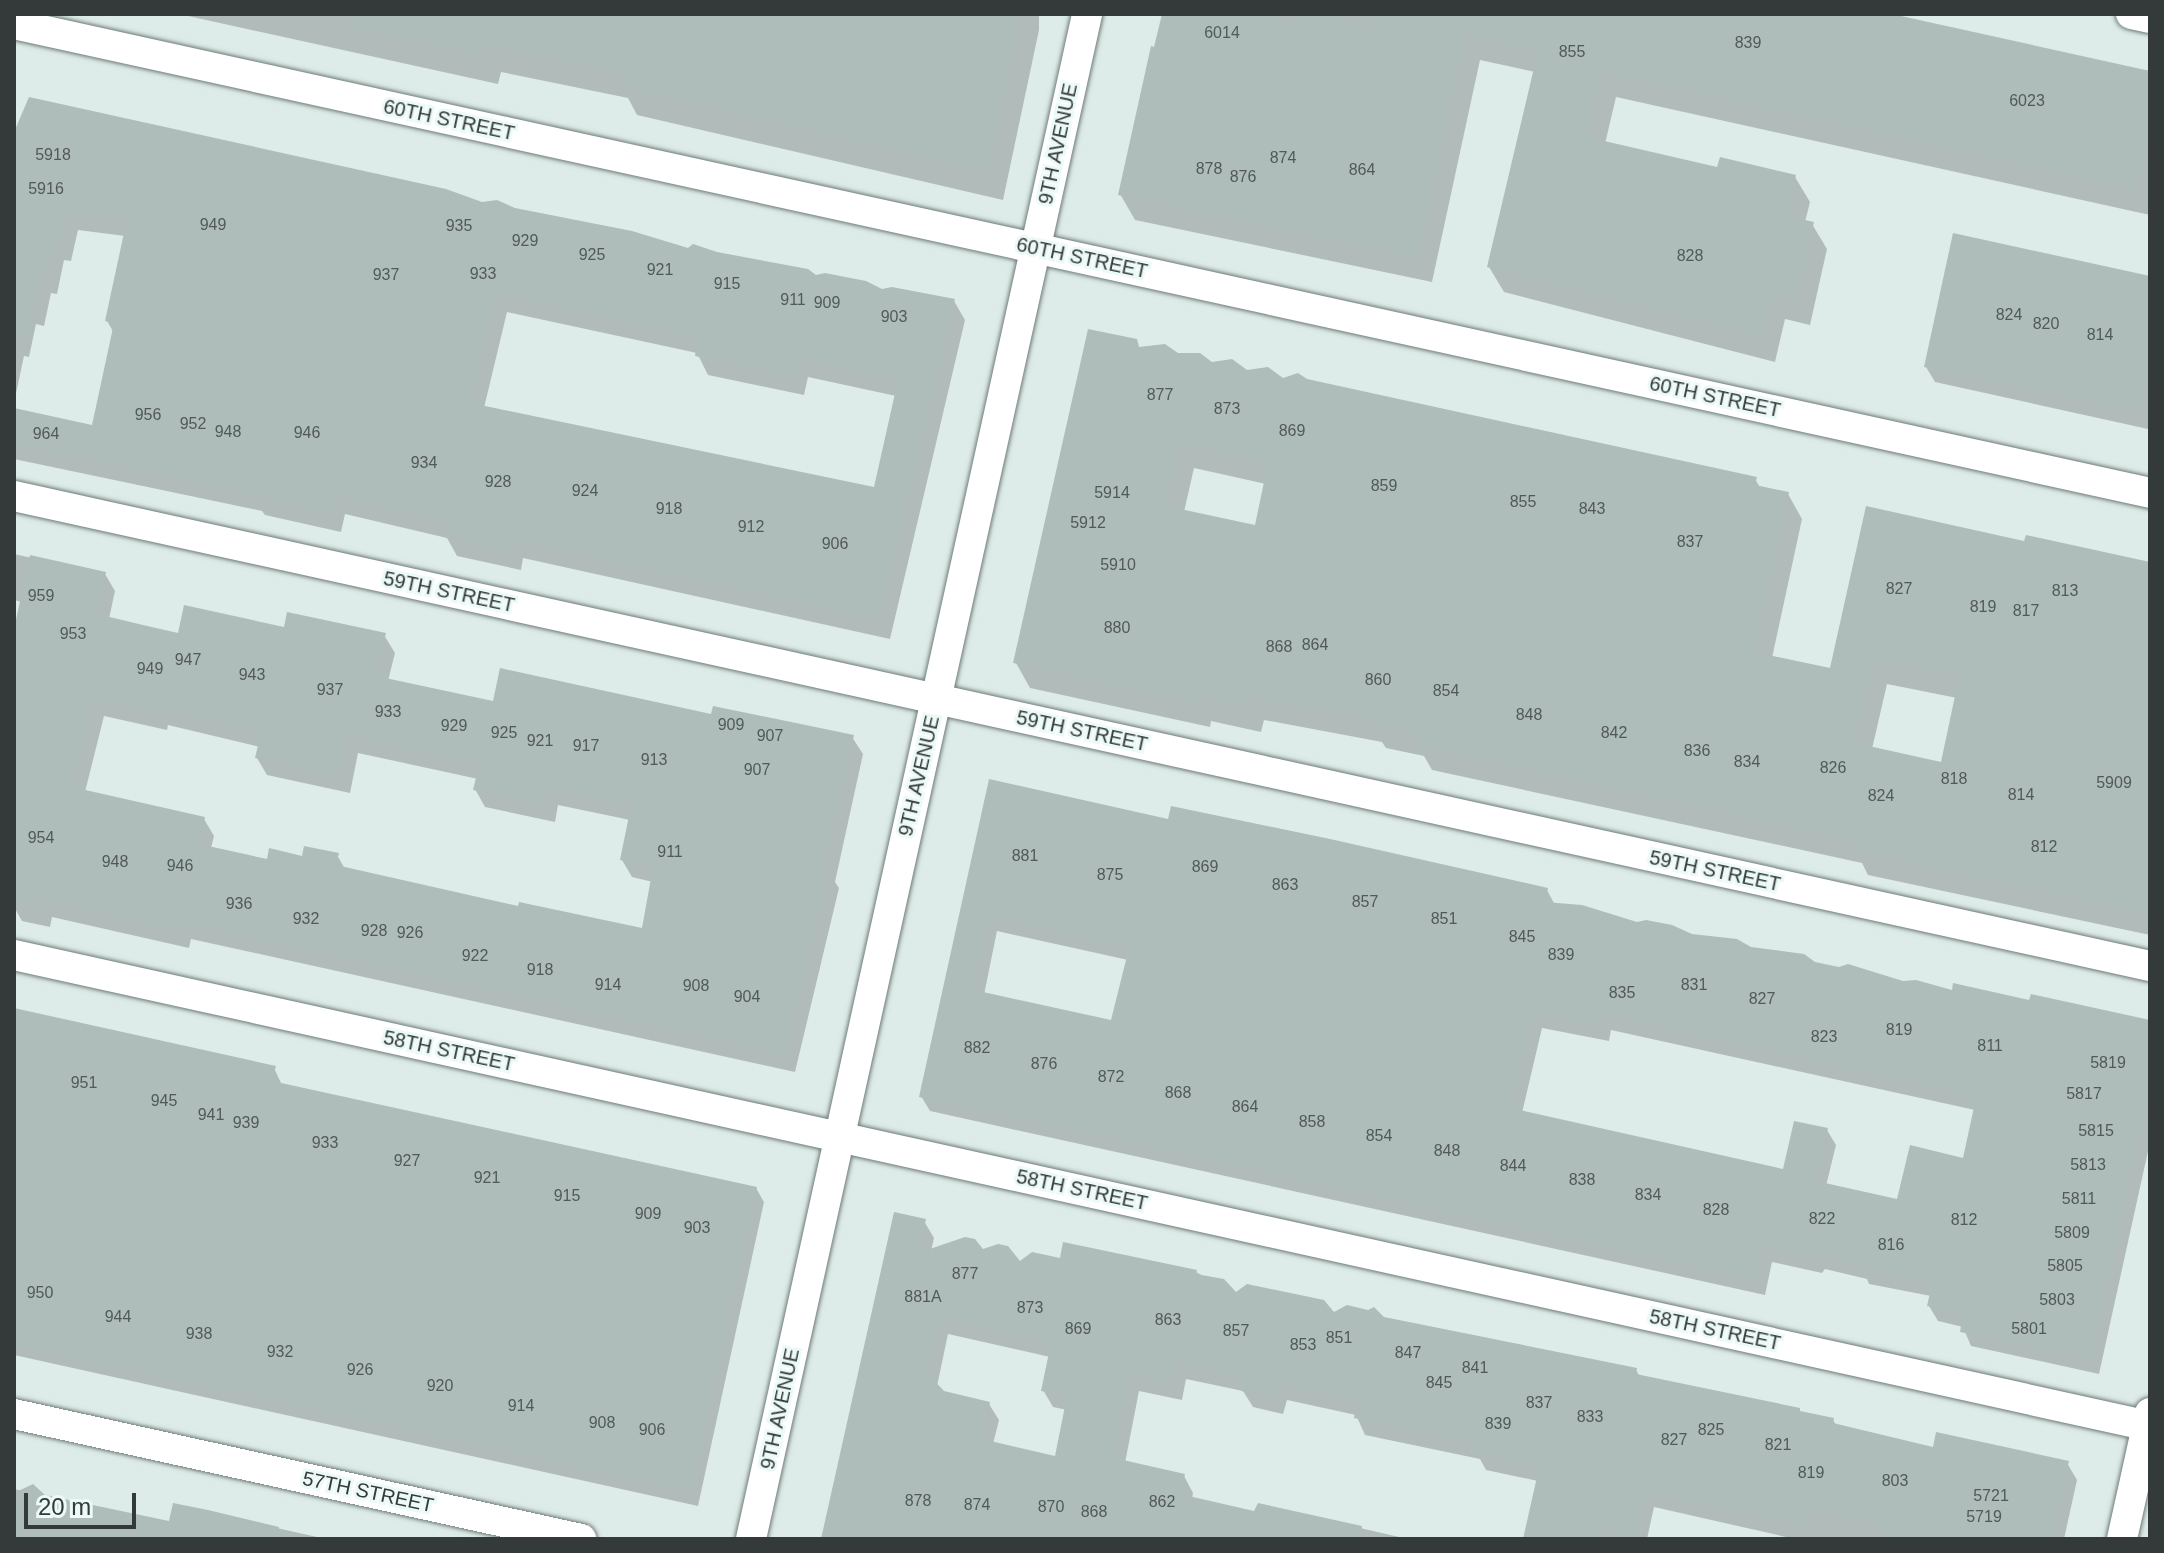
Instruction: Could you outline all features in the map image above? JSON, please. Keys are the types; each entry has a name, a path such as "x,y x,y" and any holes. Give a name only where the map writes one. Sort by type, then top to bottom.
{"street":[{"name":"9TH AVENUE","path":"751,1539 1087,14"},
{"path":"2131,14 2150,18"},
{"name":"60TH STREET","path":"14,24 2150,493"},
{"name":"59TH STREET","path":"14,496 2150,966"},
{"name":"58TH STREET","path":"14,955 2149,1421"},
{"name":"57TH STREET","path":"14,1414 581,1539"},
{"path":"2122,1539 2149,1421"}],"building":[{"path":"350,14 1020,14 987,172 618,86 620,72 485,44 482,56 349,27"},
{"path":"1162,14 1258,14 1296,23 1298,14 1323,14 1367,25 1369,14 1892,14 2150,71 2150,131 2137,190 1602,72 1587,137 1717,167 1720,157 1796,175 1787,216 1814,222 1796,301 1771,295 1761,337 1487,267 1538,51 1466,35 1418,258 1118,195 1151,46 1154,47"},
{"path":"29,97 446,189 482,202 497,200 515,208 632,231 688,248 693,244 717,252 808,269 816,275 825,273 866,281 882,289 892,287 955,299 880,620 513,540 510,552 444,537 447,522 335,496 331,514 252,496 252,493 14,445 14,408 92,425 114,323 105,321 127,219 68,211 61,243 54,242 46,275 41,274 27,339 14,337 14,132","holes":["496,294 698,337 695,356 794,377 798,359 898,380 874,487 471,403"]},
{"path":"1953,233 2150,276 2150,368 2140,414 1924,367"},
{"path":"1088,329 1137,339 1139,347 1165,344 1178,353 1200,353 1212,362 1232,359 1247,370 1268,367 1283,378 1298,373 1307,379 1757,477 1755,485 1789,492 1754,652 1830,668 1866,506 2024,541 2026,535 2150,562 2150,915 1852,850 1854,841 1416,745 1419,734 1369,724 1366,718 1318,707 1317,711 1250,697 1248,708 1197,697 1196,703 1013,663","holes":["1180,444 1268,463 1255,525 1166,506","1873,660 1959,677 1941,762 1855,743"]},
{"path":"30,555 106,572 97,614 178,633 184,605 284,627 287,612 386,633 376,676 493,701 500,668 711,714 713,706 854,735 825,867 830,868 786,1055 181,923 179,931 43,900 41,911 14,905 14,629","holes":["95,699 157,713 158,709 261,733 255,758 340,777 349,736 479,765 473,790 545,805 549,789 631,806 620,860 653,867 642,928 519,902 518,906 336,865 339,853 304,846 302,856 269,848 267,859 199,844 205,817 72,787"]},
{"path":"989,779 1168,819 1171,806 1330,839 1548,888 1545,902 1582,905 1637,922 1646,920 1672,925 1692,934 1737,939 1751,947 1804,954 1815,962 1839,967 1848,964 1903,981 1916,980 1952,990 1953,983 2029,1000 2031,994 2150,1020 2150,1091 2091,1360 1960,1332 1963,1314 1927,1306 1932,1284 1859,1269 1859,1265 1816,1255 1813,1258 1764,1247 1757,1281 919,1097","holes":["989,917 1129,948 1111,1020 974,990","1534,1013 1601,1027 1603,1016 1630,1021 1976,1098 1963,1158 1910,1145 1897,1199 1816,1181 1828,1128 1794,1121 1783,1169 1511,1108"]},
{"path":"14,1008 276,1066 272,1081 757,1187 691,1492 14,1345"},
{"path":"894,1212 926,1219 918,1253 965,1237 975,1239 983,1249 998,1244 1008,1246 1020,1261 1032,1252 1060,1258 1063,1242 1197,1270 1196,1274 1224,1279 1236,1292 1247,1284 1324,1300 1334,1312 1347,1305 1368,1310 1374,1307 1384,1317 1637,1368 1636,1374 1800,1408 1800,1411 1834,1418 1833,1423 1933,1447 1936,1432 2069,1461 2052,1539 1880,1539 1883,1527 1815,1510 1811,1529 1645,1492 1636,1536 1602,1527 1599,1539 1523,1539 1539,1468 1474,1453 1476,1445 1354,1418 1357,1401 1278,1384 1274,1398 1241,1391 1244,1377 1177,1363 1173,1384 1131,1375 1114,1458 1185,1474 1180,1494 1254,1511 1258,1503 1362,1526 1361,1539 821,1539","holes":["939,1318 1051,1343 1041,1391 1067,1396 1055,1456 982,1439 990,1402 944,1391 928,1374"]},
{"path":"33,1484 45,1495 169,1521 173,1503 208,1510 279,1527 278,1539 14,1539 14,1493"}]}
